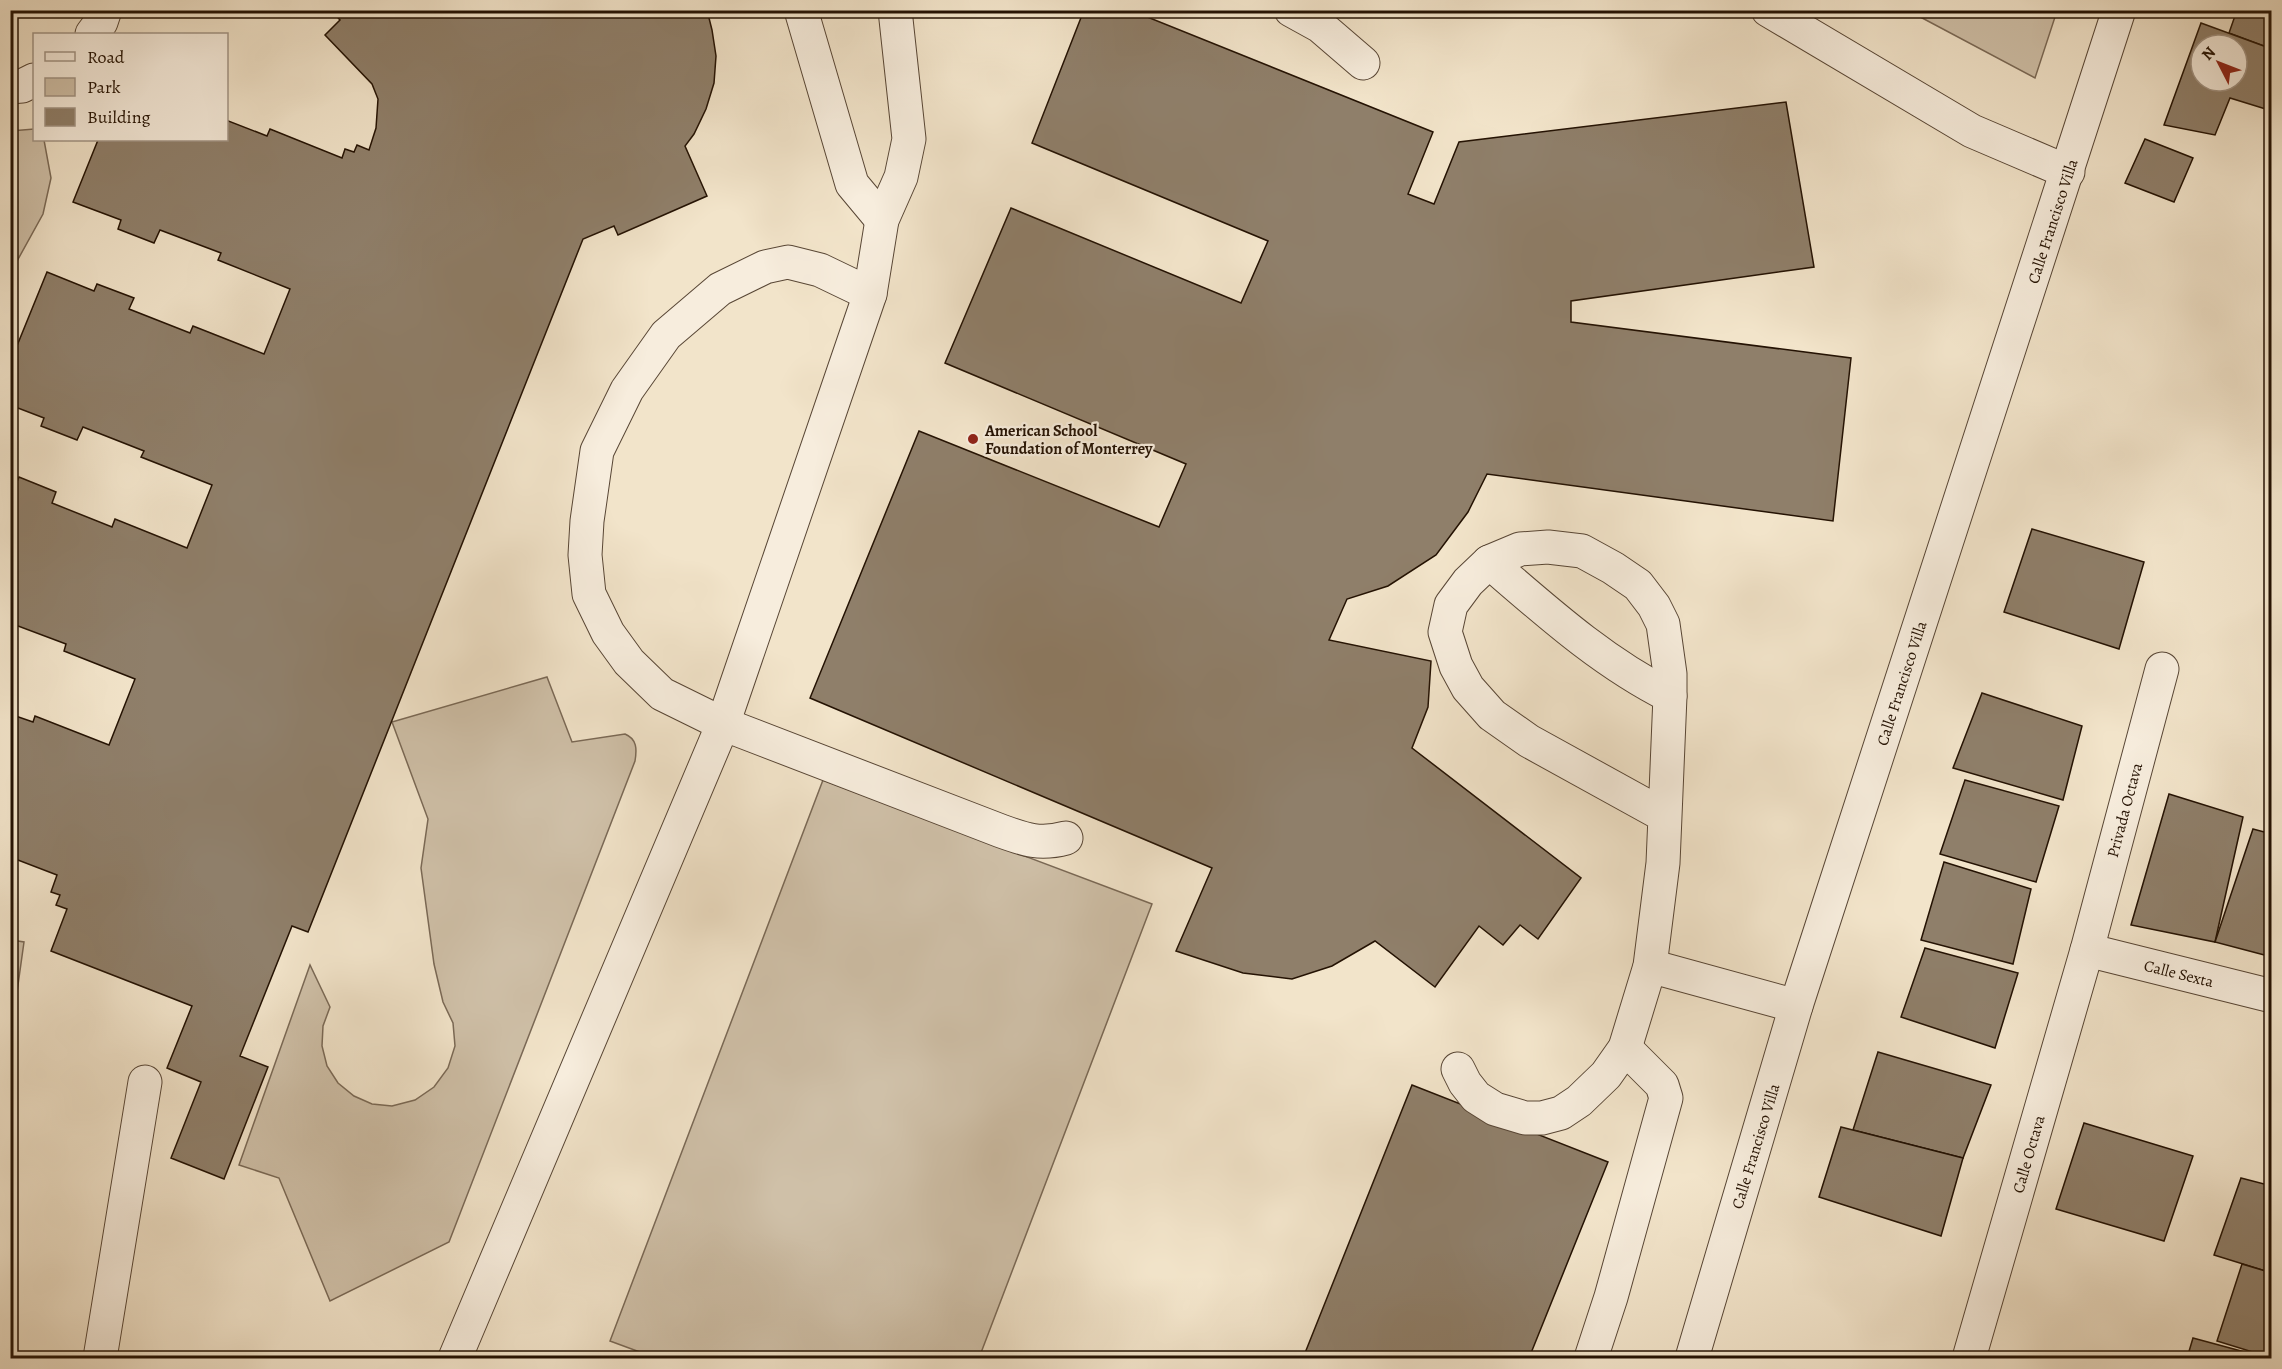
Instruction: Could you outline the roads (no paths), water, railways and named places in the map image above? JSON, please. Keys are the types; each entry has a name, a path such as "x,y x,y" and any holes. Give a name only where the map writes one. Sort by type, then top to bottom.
{"street":[{"path":"93,33 101,22 105,10"},
{"path":"801,10 852,184 882,220"},
{"path":"455,1359 723,724 870,294 882,220 902,177 909,139 895,10"},
{"path":"1292,10 1320,26 1363,63"},
{"path":"1768,10 1972,131 2068,172"},
{"name":"Calle Francisco Villa","path":"1692,1359 1796,1006 2120,10"},
{"path":"10,87 22,86 33,80"},
{"path":"870,294 820,270 788,262 765,267 720,289 666,335 627,390 597,451 586,532 585,555 589,594 608,633 629,662 662,694 723,724 1028,840 1049,843 1066,838"},
{"path":"1458,1069 1476,1097 1495,1109 1525,1118 1542,1118 1561,1113 1579,1101 1606,1075 1625,1048 1650,966 1663,863 1665,816 1670,696 1670,674 1663,624 1654,606 1638,585 1582,551 1548,547 1520,549 1489,562 1468,582 1451,605 1445,632 1456,666 1468,688 1492,715 1528,741 1665,816"},
{"path":"1489,562 1609,661 1636,679 1670,696"},
{"name":"Privada Octava","path":"2087,950 2162,669"},
{"name":"Calle Sexta","path":"2087,950 2271,996"},
{"name":"Calle Octava","path":"1969,1359 2087,950"},
{"path":"1650,966 1796,1006"},
{"path":"1591,1359 1666,1098 1662,1085 1625,1048"},
{"path":"100,1359 145,1082"}],"place":[{"name":"American School Foundation of Monterrey","path":"973,439"}]}
